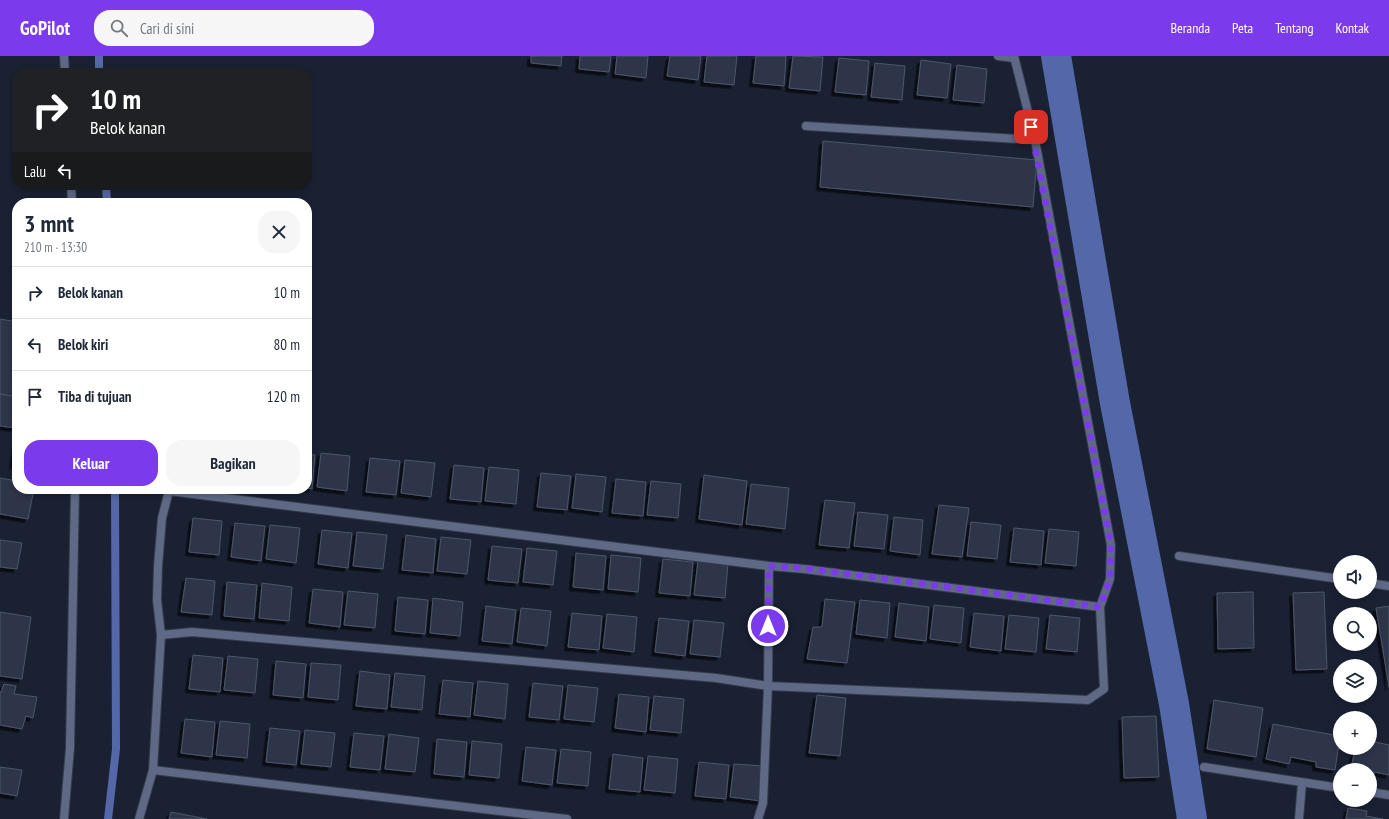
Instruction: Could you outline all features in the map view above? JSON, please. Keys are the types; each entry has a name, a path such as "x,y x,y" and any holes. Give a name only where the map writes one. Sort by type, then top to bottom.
{"street":[{"path":"64,56 65,68"},
{"path":"161,635 192,632 716,678 768,686 1088,700 1104,690 1100,607 1110,579 1111,545 1035,140 1014,57 998,56"},
{"path":"806,126 1035,140"},
{"path":"64,819 70,748 75,494"},
{"path":"139,819 152,770 161,635 157,600 158,566 162,518 168,494"},
{"path":"201,494 769,566 804,568 1100,607"},
{"path":"1179,556 1333,578"},
{"path":"758,819 763,803 768,686 769,566"},
{"path":"1377,584 1389,586"},
{"path":"1204,767 1333,787"},
{"path":"152,770 567,819"},
{"path":"1299,819 1302,783"},
{"path":"1377,793 1389,795"}],"building":[{"path":"531,56 562,56 561,66 531,63"},
{"path":"580,56 611,56 609,72 579,69"},
{"path":"617,56 648,56 646,78 615,74"},
{"path":"670,56 701,56 698,80 667,76"},
{"path":"707,56 737,56 734,85 704,82"},
{"path":"756,56 786,56 784,86 753,83"},
{"path":"793,56 823,57 820,91 789,88"},
{"path":"839,58 869,61 866,95 835,92"},
{"path":"921,60 951,64 947,98 917,95"},
{"path":"875,63 905,66 902,100 871,97"},
{"path":"957,65 987,69 984,103 953,100"},
{"path":"823,141 1037,160 1033,207 820,187"},
{"path":"0,319 12,321 12,397 0,394"},
{"path":"0,394 12,396 12,428 0,426"},
{"path":"321,453 350,456 347,491 317,487"},
{"path":"312,455 315,455 312,489"},
{"path":"370,458 400,461 396,495 366,492"},
{"path":"405,460 435,463 431,497 401,493"},
{"path":"454,465 484,468 481,502 450,499"},
{"path":"489,467 519,470 516,504 485,501"},
{"path":"541,473 571,476 567,510 537,507"},
{"path":"576,474 606,477 602,512 572,508"},
{"path":"704,475 747,481 742,525 699,519"},
{"path":"0,478 12,480 12,494 33,494 28,519 0,514"},
{"path":"616,479 646,482 643,516 612,513"},
{"path":"651,481 681,484 678,518 647,515"},
{"path":"751,484 789,488 785,529 746,524"},
{"path":"825,500 855,503 849,548 819,545"},
{"path":"939,505 969,508 962,557 932,554"},
{"path":"858,512 888,515 884,549 854,546"},
{"path":"894,517 923,520 920,555 890,551"},
{"path":"193,518 222,521 219,555 189,552"},
{"path":"971,522 1001,525 997,559 967,556"},
{"path":"235,523 265,526 261,561 231,557"},
{"path":"270,525 300,528 296,563 266,559"},
{"path":"1014,528 1044,531 1041,565 1010,562"},
{"path":"1049,529 1079,532 1076,566 1045,563"},
{"path":"322,530 352,533 348,568 318,564"},
{"path":"357,532 387,535 383,569 353,566"},
{"path":"406,535 436,539 433,573 402,570"},
{"path":"441,537 471,540 467,574 437,571"},
{"path":"0,540 22,543 17,569 0,567"},
{"path":"492,546 522,549 518,583 488,580"},
{"path":"527,548 557,551 553,585 523,582"},
{"path":"576,553 606,556 603,590 573,587"},
{"path":"611,555 641,558 638,592 608,589"},
{"path":"663,559 693,562 690,596 659,593"},
{"path":"698,561 728,564 725,598 694,595"},
{"path":"186,578 215,581 212,615 181,612"},
{"path":"227,582 257,585 254,619 224,616"},
{"path":"262,583 292,587 289,621 259,618"},
{"path":"313,589 343,592 340,627 309,623"},
{"path":"348,591 378,594 375,628 344,625"},
{"path":"1253,592 1254,648 1218,649 1217,593"},
{"path":"1324,592 1327,669 1296,670 1293,593"},
{"path":"398,597 428,600 425,634 395,631"},
{"path":"433,598 463,602 460,636 430,633"},
{"path":"825,599 855,602 847,663 807,659 813,627 822,627"},
{"path":"860,600 890,603 887,638 856,634"},
{"path":"899,603 929,607 926,641 895,637"},
{"path":"934,605 964,608 961,643 930,639"},
{"path":"486,606 516,610 512,644 482,641"},
{"path":"1389,606 1389,687 1377,614 1377,608"},
{"path":"521,608 551,611 547,646 517,642"},
{"path":"0,612 31,617 22,679 0,676"},
{"path":"572,613 602,616 599,650 568,647"},
{"path":"974,613 1004,616 1001,651 970,647"},
{"path":"607,614 637,617 634,652 603,648"},
{"path":"1009,615 1039,618 1036,652 1005,649"},
{"path":"1050,615 1080,618 1077,652 1046,649"},
{"path":"659,618 689,621 685,656 655,652"},
{"path":"694,620 724,623 720,657 690,654"},
{"path":"193,655 223,658 220,692 189,689"},
{"path":"228,656 258,659 255,693 224,690"},
{"path":"276,661 306,664 303,698 273,695"},
{"path":"311,663 341,665 338,700 308,697"},
{"path":"360,671 390,675 387,709 356,706"},
{"path":"395,673 425,676 422,710 391,707"},
{"path":"443,680 473,683 470,717 439,714"},
{"path":"478,681 508,684 505,719 474,715"},
{"path":"533,683 563,686 559,720 529,717"},
{"path":"4,684 16,686 14,694 37,697 33,718 26,716 22,729 0,725 0,692"},
{"path":"568,685 598,688 594,722 564,719"},
{"path":"619,694 649,697 646,732 615,728"},
{"path":"817,695 846,698 840,756 809,753"},
{"path":"654,696 684,699 681,733 650,730"},
{"path":"1214,700 1263,708 1256,757 1207,749"},
{"path":"1156,716 1159,777 1124,778 1122,717"},
{"path":"185,719 215,722 212,757 181,753"},
{"path":"220,721 250,724 247,758 216,755"},
{"path":"1273,724 1333,735 1333,755 1337,755 1336,763 1333,763 1333,770 1316,767 1316,762 1291,757 1289,764 1266,759"},
{"path":"270,728 300,731 296,765 266,762"},
{"path":"305,730 335,733 331,767 301,764"},
{"path":"354,733 384,736 380,770 350,767"},
{"path":"389,734 419,738 415,772 385,769"},
{"path":"437,739 467,742 464,777 434,774"},
{"path":"472,741 502,744 499,778 469,775"},
{"path":"1377,742 1389,745 1389,775 1377,773 1377,763 1352,763 1354,755 1377,755"},
{"path":"526,747 556,750 552,785 522,781"},
{"path":"561,749 591,752 588,786 557,783"},
{"path":"613,754 643,758 640,792 609,789"},
{"path":"648,756 678,759 675,793 644,790"},
{"path":"699,762 729,765 726,799 695,796"},
{"path":"734,764 764,766 761,801 730,797"},
{"path":"0,767 22,770 17,796 0,793"},
{"path":"1348,808 1367,811 1366,816 1383,819 1346,819"},
{"path":"171,812 207,819 169,819"}],"waterway":[{"path":"99,56 99,68"},
{"path":"1056,56 1115,403 1174,704 1192,819"},
{"path":"106,190 107,198"},
{"path":"108,819 116,749 115,494"}],"route":[{"path":"768,626 769,566 804,568 1100,607 1110,579 1111,545 1035,140 1031,127"}]}
